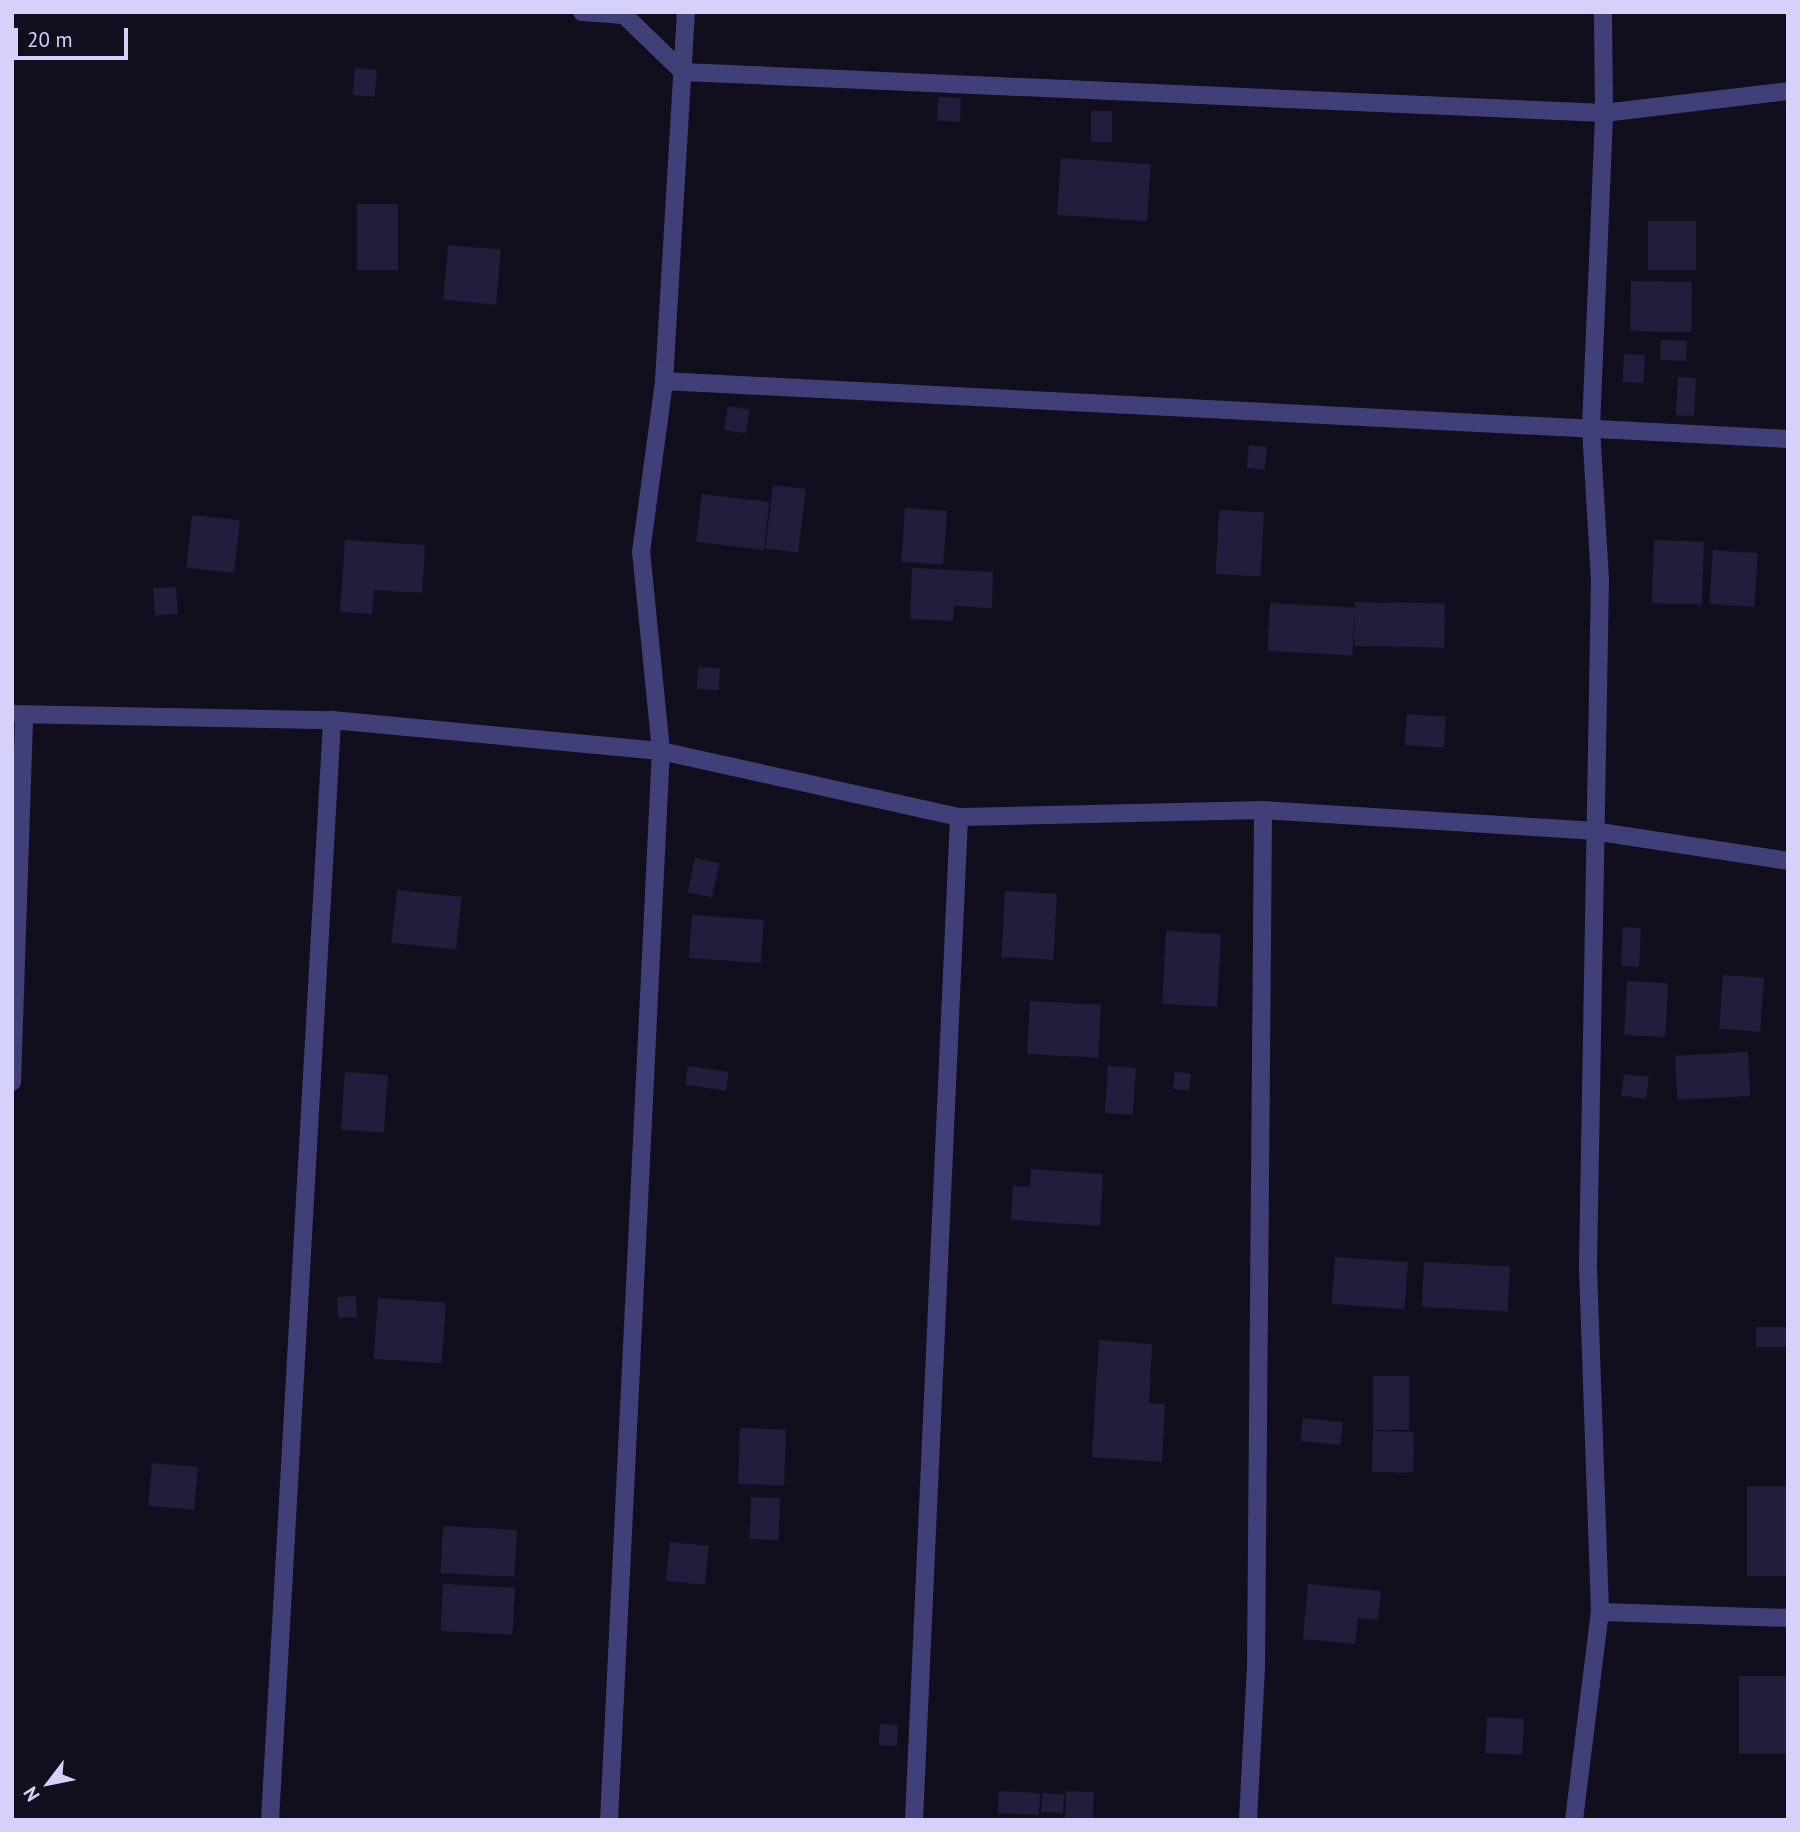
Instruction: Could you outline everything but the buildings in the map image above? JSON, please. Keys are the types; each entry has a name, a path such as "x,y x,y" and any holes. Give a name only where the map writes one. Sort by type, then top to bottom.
{"street":[{"path":"582,12 624,15 683,72 1604,113 1788,91"},
{"path":"609,1820 661,751 641,552 664,381 686,12"},
{"path":"1574,1820 1600,1612 1588,1265 1593,831 1600,580 1591,427 1604,113 1604,12"},
{"path":"664,381 1788,439"},
{"path":"12,1082 18,714 332,720 661,751 959,817 1263,810 1593,831 1788,861"},
{"path":"270,1820 332,720"},
{"path":"1248,1820 1256,1668 1263,810"},
{"path":"914,1820 959,817"},
{"path":"1600,1612 1788,1618"}]}
